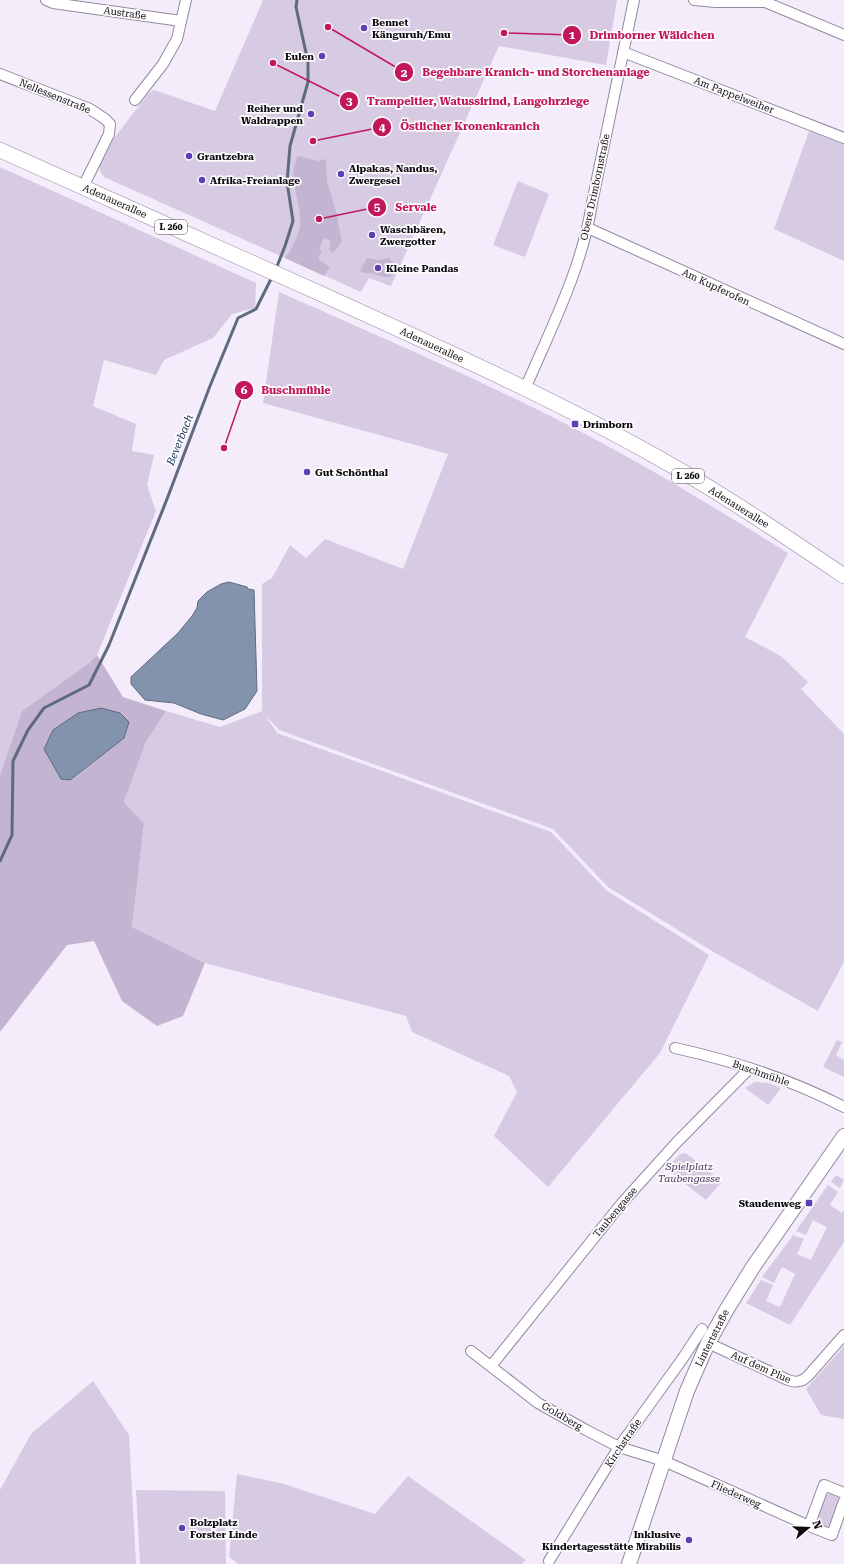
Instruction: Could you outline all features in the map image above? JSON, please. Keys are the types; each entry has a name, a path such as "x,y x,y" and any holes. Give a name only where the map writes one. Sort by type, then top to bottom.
{"main road":[{"name":"Adenauerallee","path":"0,150 396,328 578,414 657,457 742,508 844,576"},
{"name":"Lintertstraße","path":"629,1564 687,1392 708,1343 753,1266 844,1136"}],"street":[{"name":"Austraße","path":"46,0 53,3 181,21"},
{"path":"135,100 163,64 177,39 186,0"},
{"name":"Obere Drimbornstraße","path":"525,388 571,284 588,228 634,0"},
{"path":"694,0 716,2 765,2 844,35"},
{"name":"Am Pappelweiher","path":"623,52 844,138"},
{"name":"Nellessenstraße","path":"0,74 90,109 110,124 109,134 83,187"},
{"name":"Am Kupferofen","path":"588,228 844,344"},
{"name":"Buschmühle","path":"675,1048 714,1057 780,1078 844,1107"},
{"name":"Taubengasse","path":"491,1366 622,1203 677,1142 750,1068"},
{"name":"Kirchstraße","path":"549,1561 619,1448 702,1329"},
{"name":"Auf dem Plue","path":"708,1343 788,1380 797,1382 808,1376 844,1335"},
{"name":"Goldberg","path":"471,1351 538,1403 619,1448 664,1461"},
{"name":"Fliederweg","path":"664,1461 809,1526 832,1534 844,1501"},
{"path":"809,1526 824,1485 844,1492"}],"green space":[{"path":"263,0 617,0 606,65 499,46 391,286 369,278 361,292 104,177 101,173 99,167 112,141 148,94 154,90 215,111"},
{"path":"809,131 844,144 844,261 774,229"},
{"path":"0,167 256,283 255,308 232,314 213,338 164,360 156,375 104,360 93,406 136,424 132,451 154,455 147,485 156,511 97,655 89,663 22,711 0,775"},
{"path":"518,181 549,194 525,257 493,245"},
{"path":"279,292 441,364 561,421 648,468 788,553 745,637 781,656 808,682 801,689 844,734 844,962 818,1011 712,951 608,887 553,829 279,730 265,715 277,733 551,832 606,890 709,955 660,1053 548,1187 494,1136 517,1092 509,1076 412,1032 406,1016 205,963 132,927 144,825 124,802 146,742 166,711 220,727 262,711 262,584 272,578 290,545 306,558 325,539 403,569 448,454 263,403"},
{"path":"837,1040 842,1042 836,1055 844,1060 844,1077 823,1067"},
{"path":"755,1082 768,1083 781,1088 768,1105 745,1088"},
{"name":"Spielplatz Taubengasse","path":"683,1153 687,1154 722,1182 706,1200 666,1169 679,1155"},
{"path":"836,1175 844,1180 840,1188 831,1182"},
{"path":"828,1185 838,1192 830,1205 842,1213 844,1209 844,1242 790,1325 746,1303 761,1280 773,1285 766,1301 780,1307 795,1274 782,1267 774,1283 762,1277 794,1234 795,1236 804,1239 797,1254 811,1260 827,1227 813,1220 806,1235 796,1231"},
{"path":"844,1346 844,1419 821,1415 806,1389"},
{"path":"93,1381 129,1435 136,1564 0,1564 0,1490 31,1434"},
{"path":"237,1474 284,1484 375,1514 408,1476 526,1560 522,1564 238,1564 229,1557"},
{"name":"Bolzplatz Forster Linde","path":"136,1490 225,1491 226,1564 140,1564"},
{"path":"832,1492 839,1495 839,1498 830,1525 825,1528 818,1525 815,1520 824,1496"}],"shaded area":[{"path":"298,156 318,161 326,159 327,182 336,211 342,242 333,253 329,250 331,241 324,238 319,249 322,251 318,259 330,267 324,276 285,258 295,242 300,224 299,207 294,181 295,164"},
{"name":"Kleine Pandas","path":"367,258 378,260 389,258 394,266 394,272 390,277 383,277 360,271"},
{"path":"97,655 123,697 166,711 146,742 124,802 144,824 132,927 205,963 183,1016 157,1026 122,1001 94,941 67,945 0,1032 0,775 22,711 89,663"}],"water":[{"path":"229,582 254,590 257,691 245,709 223,720 201,714 174,703 145,700 131,684 131,677 178,633 197,608 198,601 207,592 221,584"},
{"path":"101,708 120,713 129,722 124,738 70,780 61,779 44,749 53,730 78,713"}],"waterway":[{"name":"Beverbach","path":"276,269 293,221 287,182 290,146 308,82 308,62 296,7 297,0"},
{"name":"Beverbach","path":"0,861 12,835 13,761 28,730 44,708 89,685 109,645 238,318 256,309 272,277"}],"place":[{"name":"Begehbare Kranich- und Storchenanlage","path":"328,27"},
{"name":"Bennet Känguruh/Emu","path":"364,28"},
{"name":"Drimborner Wäldchen","path":"504,33"},
{"name":"Eulen","path":"322,56"},
{"name":"Trampeltier, Watussirind, Langohrziege","path":"273,63"},
{"name":"Reiher und Waldrappen","path":"311,114"},
{"name":"Östlicher Kronenkranich","path":"313,141"},
{"name":"Grantzebra","path":"189,156"},
{"name":"Alpakas, Nandus, Zwergesel","path":"341,174"},
{"name":"Afrika-Freianlage","path":"202,180"},
{"name":"Servale","path":"319,219"},
{"name":"Waschbären, Zwergotter","path":"372,235"},
{"name":"Kleine Pandas","path":"378,268"},
{"name":"Drimborn","path":"575,424"},
{"name":"Buschmühle","path":"224,448"},
{"name":"Gut Schönthal","path":"307,472"},
{"name":"Staudenweg","path":"809,1203"},
{"name":"Bolzplatz Forster Linde","path":"182,1528"},
{"name":"Inklusive Kindertagesstätte Mirabilis","path":"689,1540"}]}
